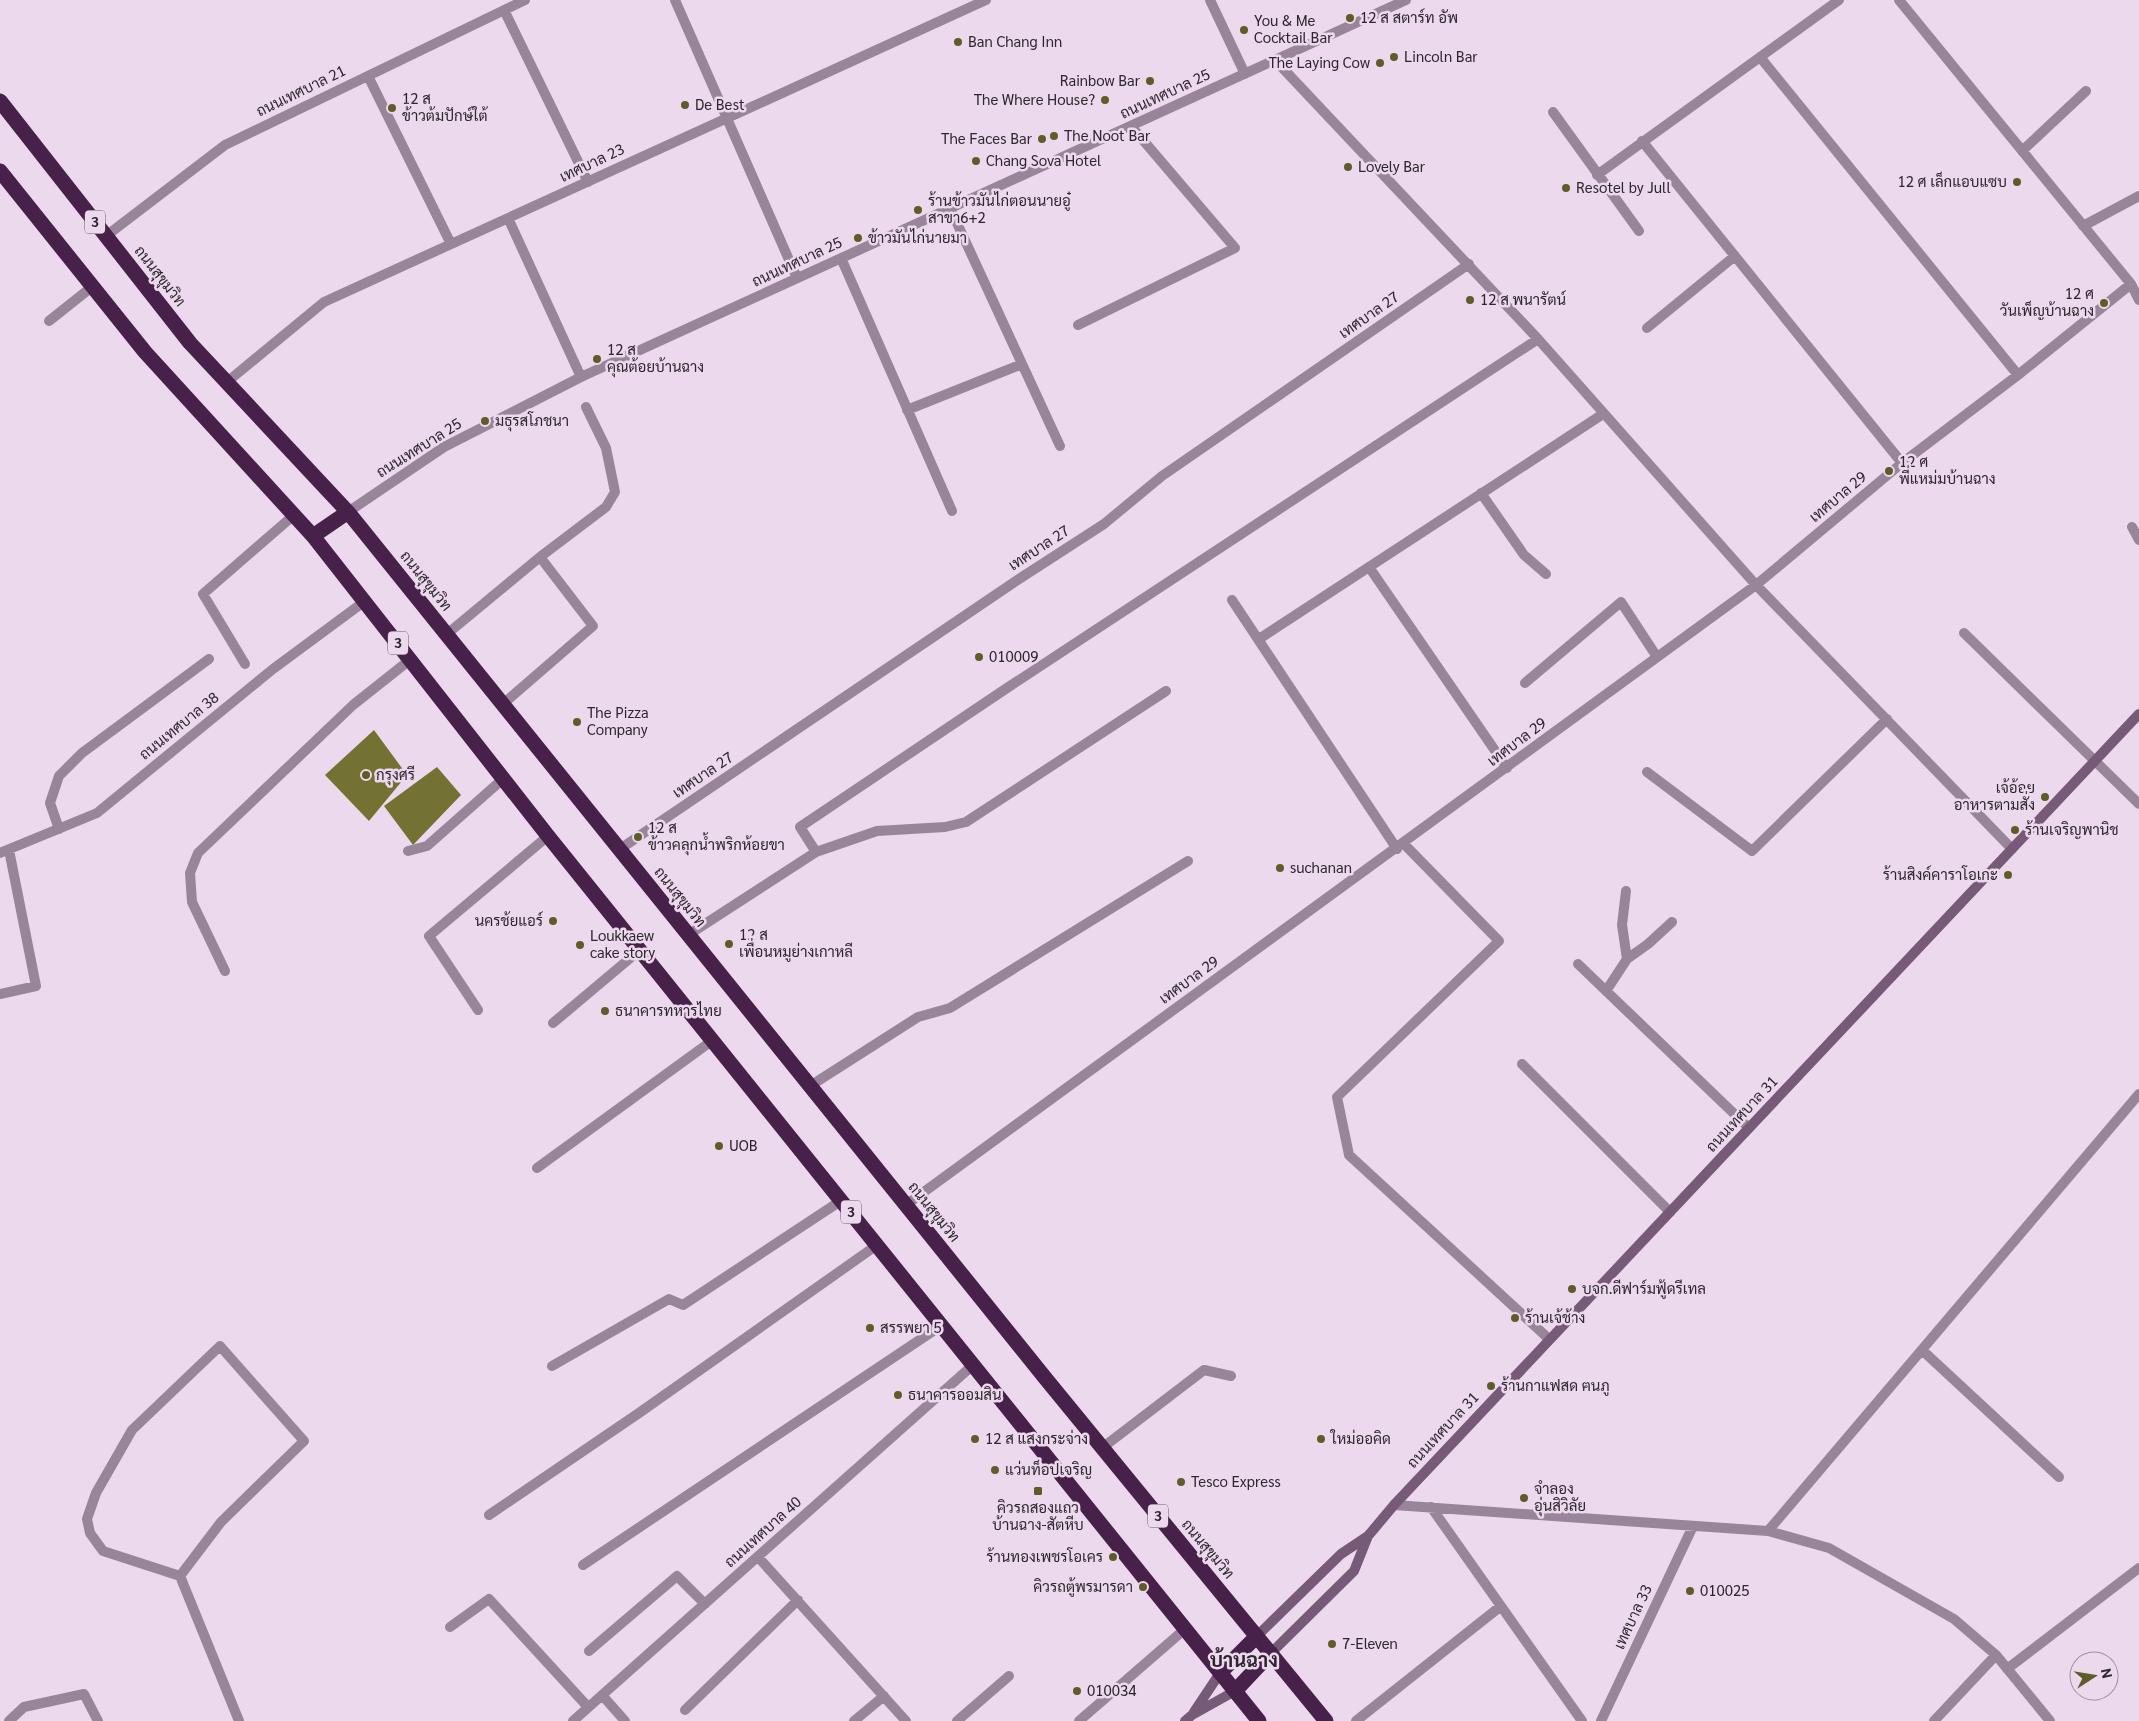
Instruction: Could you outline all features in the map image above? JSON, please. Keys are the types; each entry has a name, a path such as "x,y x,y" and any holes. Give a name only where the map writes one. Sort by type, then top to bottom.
{"highway":[{"name":"ถนนสุขุมวิท","path":"0,101 190,343 348,512 906,1206 1326,1721"},
{"name":"3","path":"0,171 144,352 313,536 548,836 714,1040 1259,1721"},
{"path":"313,536 348,512"},
{"path":"1220,1673 1257,1636"},
{"path":"1235,1691 1271,1652"}],"main road":[{"name":"ถนนเทศบาล 31","path":"1257,1636 1341,1554 1368,1536 1394,1505 1549,1339 2139,714"},
{"name":"ถนนเทศบาล 31","path":"1271,1652 1354,1570 1368,1536"},
{"path":"1188,1718 1220,1673"},
{"path":"1188,1718 1235,1691"}],"street":[{"name":"ถนนเทศบาล 21","path":"106,236 225,145 525,0"},
{"path":"675,0 797,278"},
{"name":"เทศบาล 23","path":"227,382 324,302 986,0"},
{"path":"1210,0 1244,74"},
{"name":"ถนนเทศบาล 25","path":"348,512 444,446 580,377 1406,0"},
{"path":"1597,175 1839,0"},
{"path":"1899,0 2131,284 2139,300"},
{"path":"504,10 588,182"},
{"path":"1760,57 2018,375"},
{"path":"1276,60 1538,339 1756,585 2012,849"},
{"path":"368,76 451,244"},
{"path":"2022,151 2086,91"},
{"path":"1553,112 1639,231"},
{"path":"1078,325 1235,248 1131,126"},
{"path":"1642,141 1902,463"},
{"path":"2083,226 2139,196"},
{"path":"950,208 1060,446"},
{"path":"508,218 580,377"},
{"path":"1646,328 1735,256"},
{"path":"841,258 952,511"},
{"name":"เทศบาล 27","path":"620,849 1018,579 1104,524 1162,476 1468,264"},
{"name":"เทศบาล 29","path":"906,1206 1756,585 1902,463 2018,375 2131,284"},
{"path":"49,322 93,286"},
{"path":"816,852 800,826 1538,339"},
{"path":"907,410 1022,364"},
{"path":"447,634 540,557 606,507 615,492 606,448 586,408"},
{"path":"1259,639 1603,414"},
{"path":"1481,494 1524,554 1546,574"},
{"path":"245,664 204,594 294,515"},
{"path":"2132,527 2139,540"},
{"path":"503,704 593,626 540,557"},
{"path":"1369,567 1507,768"},
{"path":"1232,600 1400,846 1499,940 1337,1097 1349,1155 1549,1339"},
{"name":"ถนนเทศบาล 38","path":"5,852 97,813 273,669 365,601"},
{"path":"1525,683 1621,602 1656,657"},
{"path":"1964,632 2139,804"},
{"path":"59,830 50,803 59,776 82,753 209,659"},
{"path":"225,971 192,902 190,873 198,853 353,705 411,659"},
{"path":"688,935 816,852 877,831 945,827 966,822 1166,691"},
{"path":"1647,772 1752,851 1887,719"},
{"path":"408,852 427,846 504,778"},
{"path":"478,1010 429,936 548,836"},
{"path":"0,994 36,986 5,852"},
{"path":"810,1086 918,1017 950,1008 1188,861"},
{"path":"1626,891 1622,925 1626,959"},
{"path":"1606,991 1626,959 1648,944 1672,922"},
{"path":"553,1023 640,949"},
{"path":"1578,964 1749,1128"},
{"path":"538,1168 714,1040"},
{"path":"1522,1064 1670,1212"},
{"path":"1768,1531 2139,1094"},
{"path":"552,1366 669,1298 683,1306 842,1200"},
{"path":"489,1515 639,1413 877,1245"},
{"path":"583,1565 942,1325"},
{"path":"180,1576 220,1522 304,1441 220,1346 132,1430 96,1493 86,1519 90,1533 103,1550 180,1576 239,1721"},
{"path":"1922,1350 2059,1477"},
{"name":"ถนนเทศบาล 40","path":"573,1721 974,1365"},
{"path":"1102,1448 1204,1370 1231,1376"},
{"path":"1394,1505 1768,1531 1829,1548 1954,1619 1996,1655 2050,1721"},
{"path":"1431,1507 1582,1721"},
{"name":"เทศบาล 33","path":"1601,1721 1693,1526"},
{"path":"758,1557 906,1721"},
{"path":"2007,1669 2139,1568"},
{"path":"589,1651 677,1576 705,1604"},
{"path":"450,1627 489,1599 588,1707"},
{"path":"684,1710 798,1600"},
{"path":"1356,1721 1501,1606"},
{"path":"1079,1721 1185,1629"},
{"path":"1934,1721 1996,1655"},
{"path":"957,1721 1009,1676"},
{"path":"9,1721 24,1707 84,1694 98,1721"},
{"path":"602,1695 625,1721"},
{"path":"854,1721 884,1696"}],"building":[{"name":"กรุงศรี","path":"374,730 407,775 369,821 325,775"},
{"path":"437,767 461,795 413,845 384,806"}],"place":[{"name":"12 ส สตาร์ท อัพ","path":"1350,18"},
{"name":"You & Me Cocktail Bar","path":"1244,30"},
{"name":"Ban Chang Inn","path":"958,42"},
{"name":"Lincoln Bar","path":"1394,57"},
{"name":"The Laying Cow","path":"1380,63"},
{"name":"Rainbow Bar","path":"1150,81"},
{"name":"The Where House?","path":"1105,100"},
{"name":"De Best","path":"685,105"},
{"name":"12 ส ข้าวต้มปักษ์ใต้","path":"392,108"},
{"name":"The Noot Bar","path":"1054,136"},
{"name":"The Faces Bar","path":"1042,139"},
{"name":"Chang Sova Hotel","path":"976,161"},
{"name":"Lovely Bar","path":"1348,167"},
{"name":"12 ศ เล็กแอบแซบ","path":"2017,182"},
{"name":"Resotel by Jull","path":"1566,188"},
{"name":"ร้านข้าวมันไก่ตอนนายอู๋ สาขา6+2","path":"918,210"},
{"name":"ข้าวมันไก่นายมา","path":"858,238"},
{"name":"12 ส พนารัตน์","path":"1470,300"},
{"name":"12 ศ วันเพ็ญบ้านฉาง","path":"2104,303"},
{"name":"12 ส คุณต้อยบ้านฉาง","path":"597,359"},
{"name":"มธุรสโภชนา","path":"485,421"},
{"name":"12 ศ พี่แหม่มบ้านฉาง","path":"1889,471"},
{"name":"010009","path":"979,657"},
{"name":"The Pizza Company","path":"577,722"},
{"name":"กรุงศรี","path":"366,775"},
{"name":"เจ้อ้อย อาหารตามสั่ง","path":"2045,797"},
{"name":"ร้านเจริญพานิช","path":"2015,830"},
{"name":"12 ส ข้าวคลุกน้ำพริกห้อยขา","path":"638,837"},
{"name":"suchanan","path":"1280,868"},
{"name":"ร้านสิงค์คาราโอเกะ","path":"2008,875"},
{"name":"นครช้ยแอร์","path":"553,921"},
{"name":"12 ส เพื่อนหมูย่างเกาหลี","path":"729,944"},
{"name":"Loukkaew cake story","path":"580,945"},
{"name":"ธนาคารทหารไทย","path":"605,1011"},
{"name":"UOB","path":"719,1146"},
{"name":"บจก.ดีฟาร์มฟู้ดรีเทล","path":"1572,1289"},
{"name":"ร้านเจ้ช้าง","path":"1515,1318"},
{"name":"สรรพยา 5","path":"870,1328"},
{"name":"ร้านกาแฟสด ฅนภู","path":"1491,1386"},
{"name":"ธนาคารออมสิน","path":"898,1395"},
{"name":"12 ส แสงกระจ่าง","path":"975,1439"},
{"name":"ใหม่ออคิด","path":"1321,1439"},
{"name":"แว่นท็อปเจริญ","path":"995,1470"},
{"name":"Tesco Express","path":"1181,1482"},
{"name":"คิวรถสองแถว บ้านฉาง-สัตหีบ","path":"1038,1491"},
{"name":"จำลอง อุ่นสิวิลัย","path":"1524,1498"},
{"name":"ร้านทองเพชรโอเคร","path":"1113,1557"},
{"name":"คิวรถตู้พรมารดา","path":"1143,1587"},
{"name":"010025","path":"1690,1591"},
{"name":"7-Eleven","path":"1332,1644"},
{"name":"010034","path":"1077,1691"}],"district":[{"name":"บ้านฉาง","path":"1244,1660"}]}
